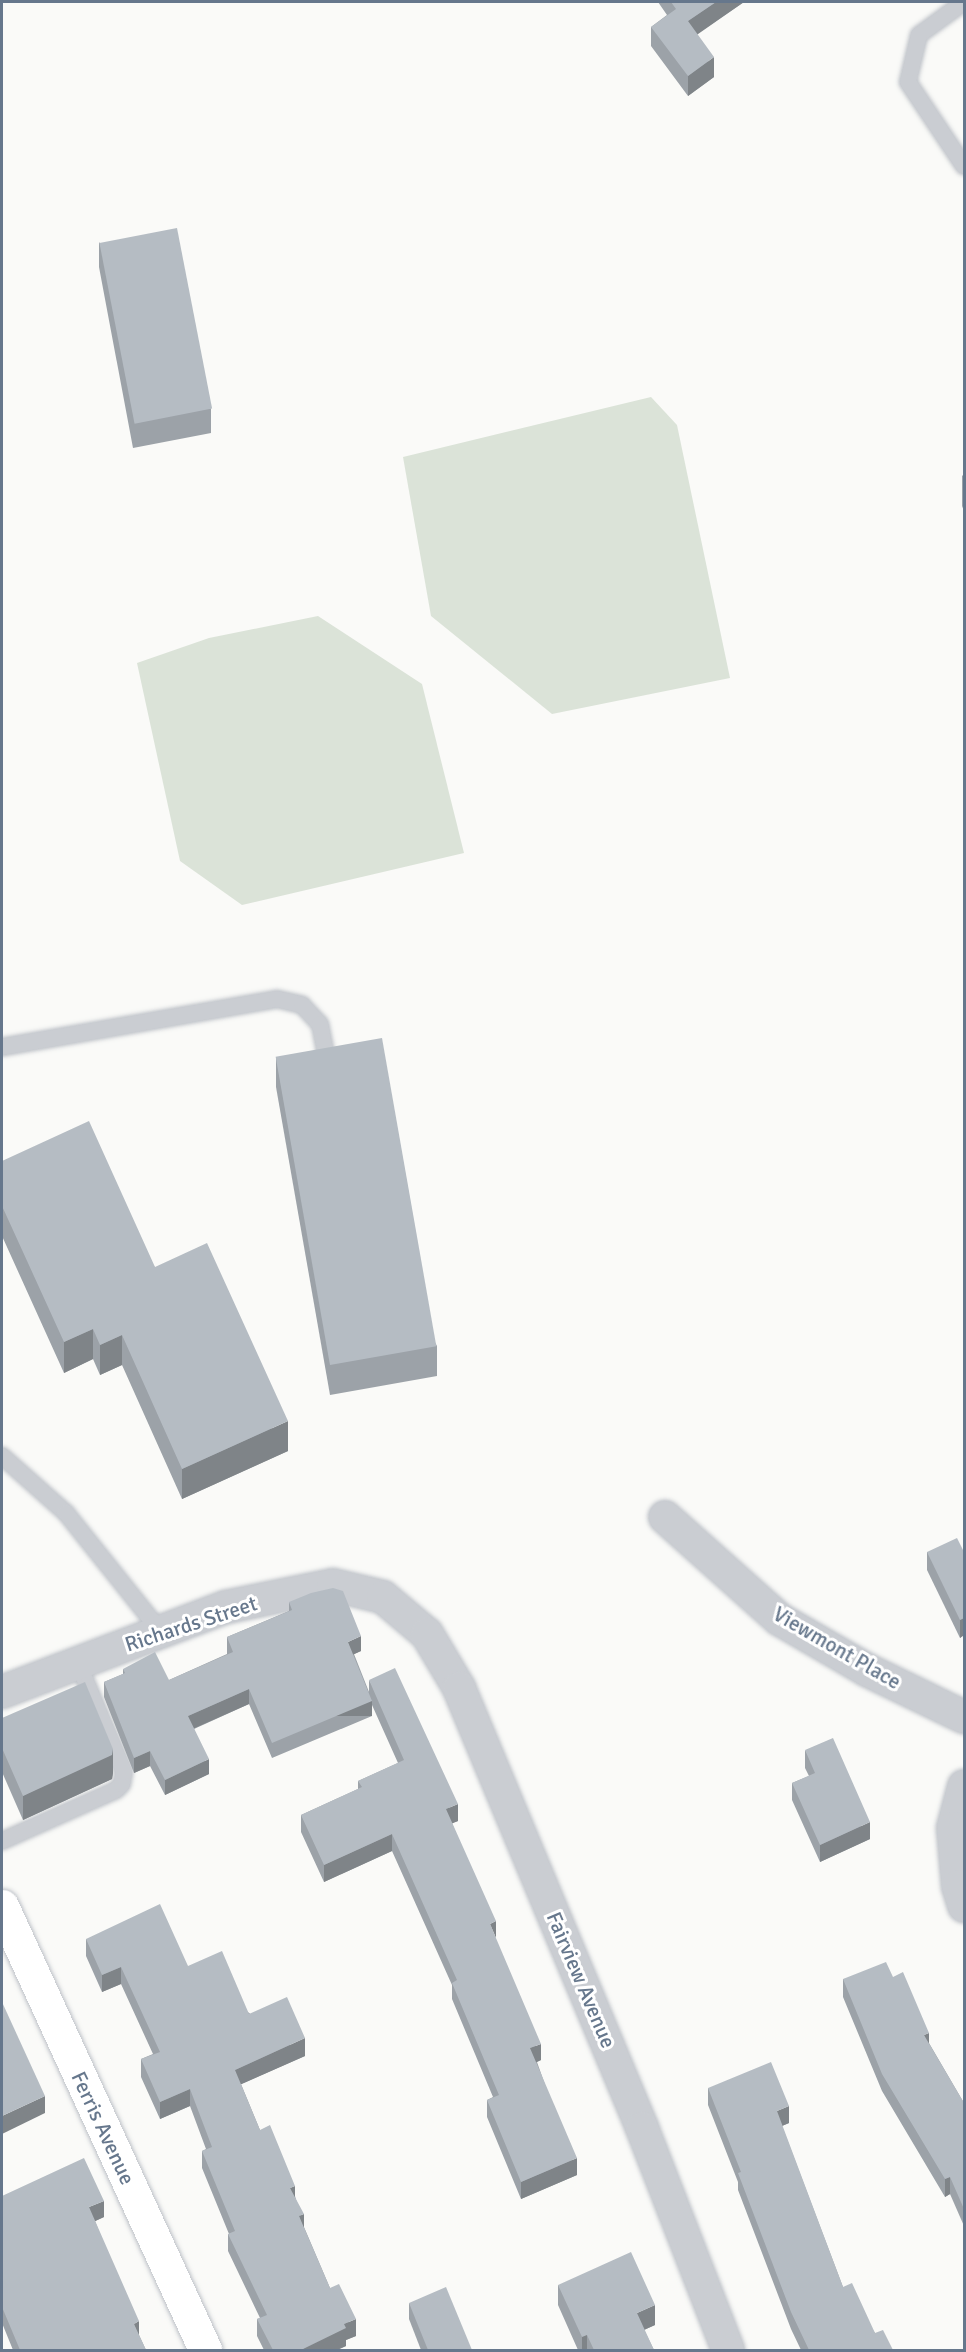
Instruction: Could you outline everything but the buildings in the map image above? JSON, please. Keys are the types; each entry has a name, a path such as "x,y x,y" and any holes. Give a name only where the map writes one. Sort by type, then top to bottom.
{"street":[{"name":"Viewmont Place","path":"666,1517 779,1619 867,1670 964,1717"},
{"name":"Richards Street","path":"2,1692 226,1607 333,1585 383,1597 412,1622"},
{"name":"Fairview Avenue","path":"412,1622 427,1634 459,1688 642,2128 728,2350"},
{"path":"964,1786 953,1828 958,1886 964,1906"},
{"name":"Ferris Avenue","path":"2,1906 205,2350"}],"lane":[{"path":"964,2 919,35 908,82 964,166"},
{"path":"2,1047 277,999 302,1005 320,1024 327,1060"},
{"path":"2,1456 66,1513 161,1632"},
{"path":"2,1841 116,1790 122,1784 124,1772 78,1663"}],"shaded area":[{"path":"651,397 677,425 730,678 552,714 431,616 403,457"},
{"path":"318,616 422,684 464,853 242,905 180,861 137,663 209,638"}]}
